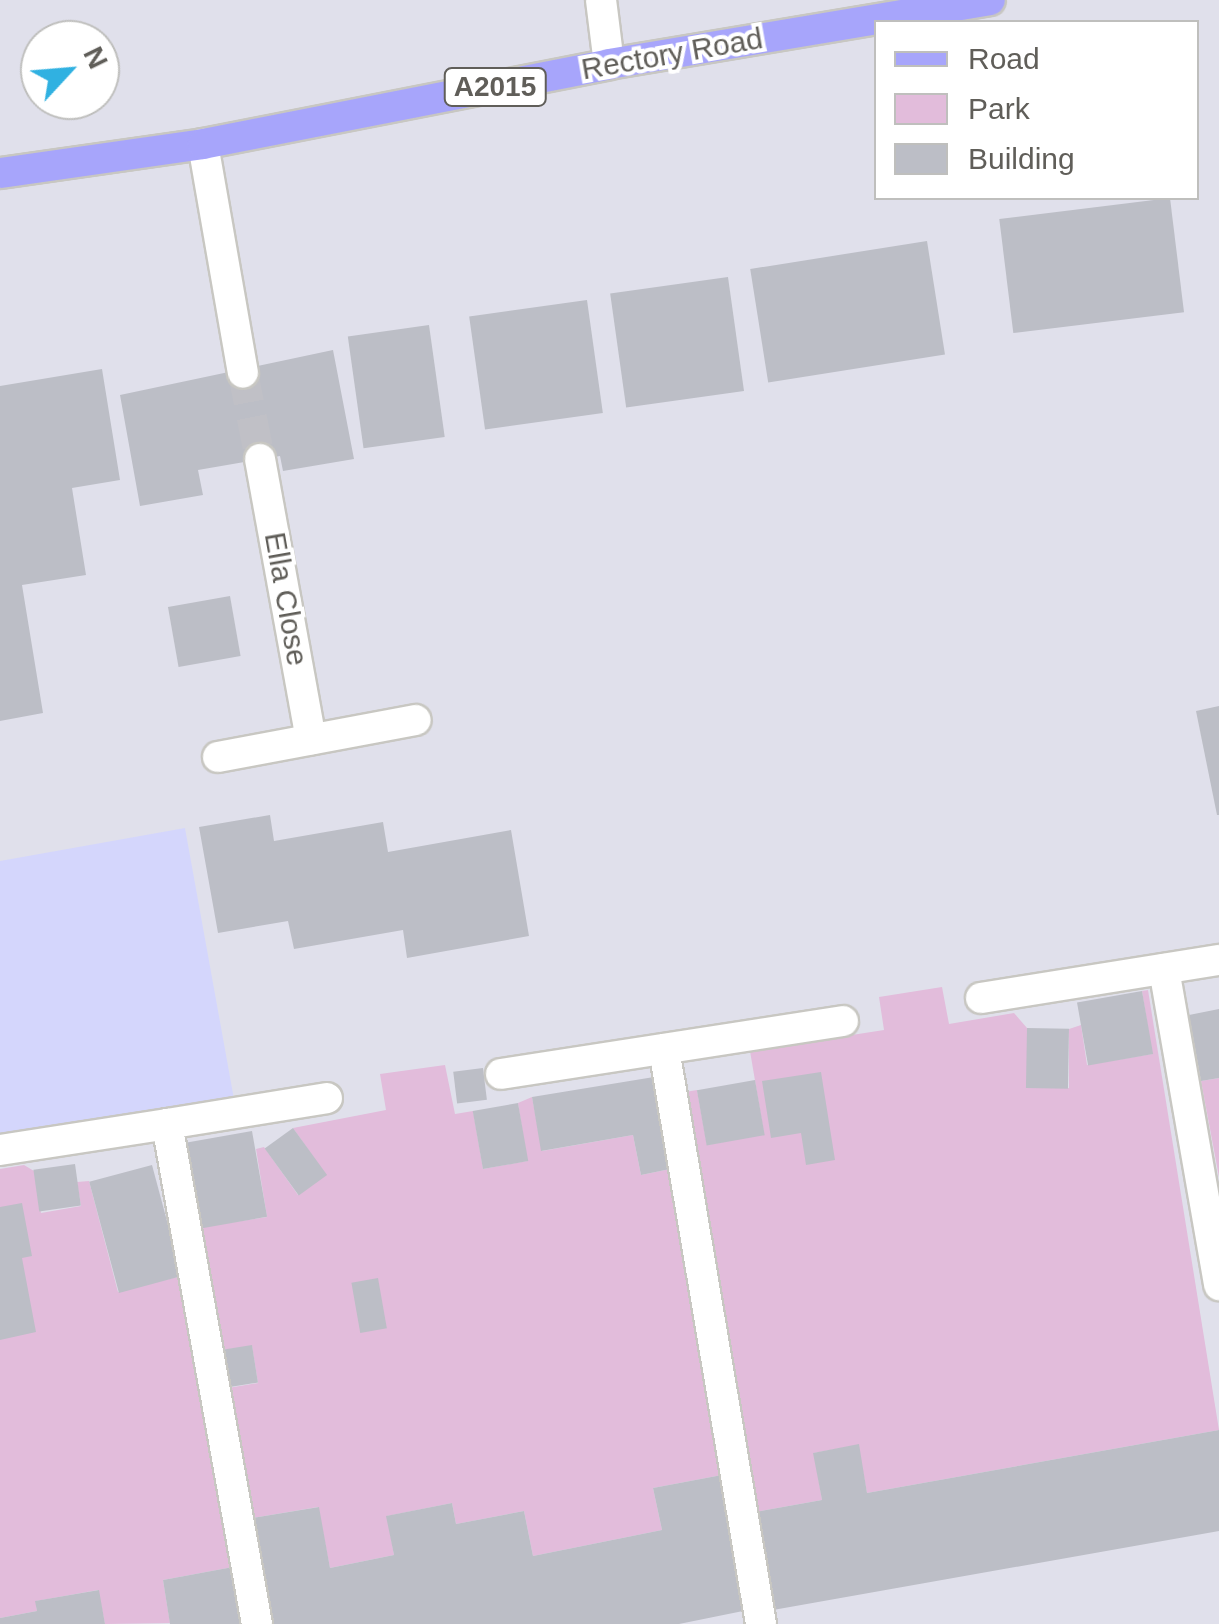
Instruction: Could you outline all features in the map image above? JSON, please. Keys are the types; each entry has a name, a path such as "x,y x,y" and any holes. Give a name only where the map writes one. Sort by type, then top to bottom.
{"main road":[{"name":"Rectory Road","path":"0,173 203,144 610,64 990,0"}],"street":[{"path":"600,0 610,64"},
{"path":"203,144 243,373"},
{"name":"Ella Close","path":"260,459 312,740"},
{"path":"218,757 416,720"},
{"path":"980,998 1219,960"},
{"path":"1164,969 1219,1285"},
{"path":"501,1074 843,1020"},
{"path":"664,1049 761,1624"},
{"path":"0,1150 327,1098"},
{"path":"168,1124 258,1624"}],"shaded area":[{"path":"185,828 234,1099 0,1135 0,861"}],"green space":[{"path":"942,987 949,1024 1014,1013 1027,1028 1027,1088 1069,1088 1069,1029 1081,1025 1087,1065 1152,1054 1142,991 1148,990 1219,1430 867,1493 858,1445 814,1453 822,1500 755,1512 685,1092 697,1090 707,1145 764,1134 750,1051 884,1030 879,997"},
{"path":"445,1065 455,1114 473,1111 483,1169 527,1161 518,1103 532,1097 542,1151 633,1135 641,1175 670,1169 722,1475 653,1488 662,1530 533,1556 524,1511 456,1524 452,1503 387,1516 394,1555 330,1568 318,1507 253,1518 228,1388 258,1383 252,1346 222,1350 201,1227 267,1217 256,1149 264,1147 298,1195 326,1175 293,1128 386,1110 380,1074"},
{"path":"1219,1078 1219,1177 1201,1081"},
{"path":"24,1165 34,1171 41,1213 81,1206 77,1182 89,1181 118,1292 181,1276 233,1567 163,1580 170,1623 105,1624 98,1590 36,1601 37,1611 0,1618 0,1169"}],"building":[{"path":"1170,200 1184,312 1013,333 999,219"},
{"path":"927,241 945,355 768,383 750,269"},
{"path":"728,277 744,391 626,407 610,294"},
{"path":"587,300 603,413 485,429 469,317"},
{"path":"429,325 445,437 364,448 348,336"},
{"path":"333,350 354,459 283,471 280,456 198,470 203,495 140,506 120,395"},
{"path":"102,369 120,480 72,488 86,575 22,585 43,713 0,721 0,386"},
{"path":"230,596 241,656 179,667 168,607"},
{"path":"1219,706 1219,815 1217,815 1196,711"},
{"path":"270,815 274,841 383,822 388,852 511,830 529,936 407,958 403,930 294,949 288,921 218,933 199,827"},
{"path":"1142,991 1153,1054 1088,1065 1077,1002"},
{"path":"1219,1009 1219,1078 1201,1081 1189,1015"},
{"path":"1027,1028 1069,1029 1068,1089 1026,1088"},
{"path":"483,1068 487,1100 457,1103 453,1072"},
{"path":"821,1072 835,1160 806,1165 801,1133 771,1138 762,1081"},
{"path":"654,1077 670,1169 641,1175 633,1135 541,1151 532,1097"},
{"path":"755,1080 765,1135 707,1145 697,1090"},
{"path":"518,1103 528,1161 483,1169 473,1111"},
{"path":"293,1128 327,1175 299,1195 265,1149"},
{"path":"252,1131 267,1217 202,1228 187,1142"},
{"path":"75,1164 81,1206 39,1211 33,1170"},
{"path":"152,1165 182,1276 119,1293 89,1182"},
{"path":"22,1203 32,1256 22,1258 36,1332 0,1340 0,1207"},
{"path":"378,1278 387,1328 360,1333 351,1283"},
{"path":"252,1345 258,1383 228,1387 222,1350"},
{"path":"1219,1430 1219,1531 773,1610 755,1512 822,1500 813,1453 859,1444 867,1493"},
{"path":"722,1475 748,1610 679,1624 272,1624 253,1518 319,1507 330,1568 394,1555 386,1516 452,1503 456,1524 524,1511 533,1556 662,1530 653,1488"},
{"path":"233,1567 243,1624 170,1624 163,1580"},
{"path":"99,1590 105,1624 0,1624 0,1618 37,1611 35,1601"}],"tunnel":[{"path":"243,373 260,459"}]}
